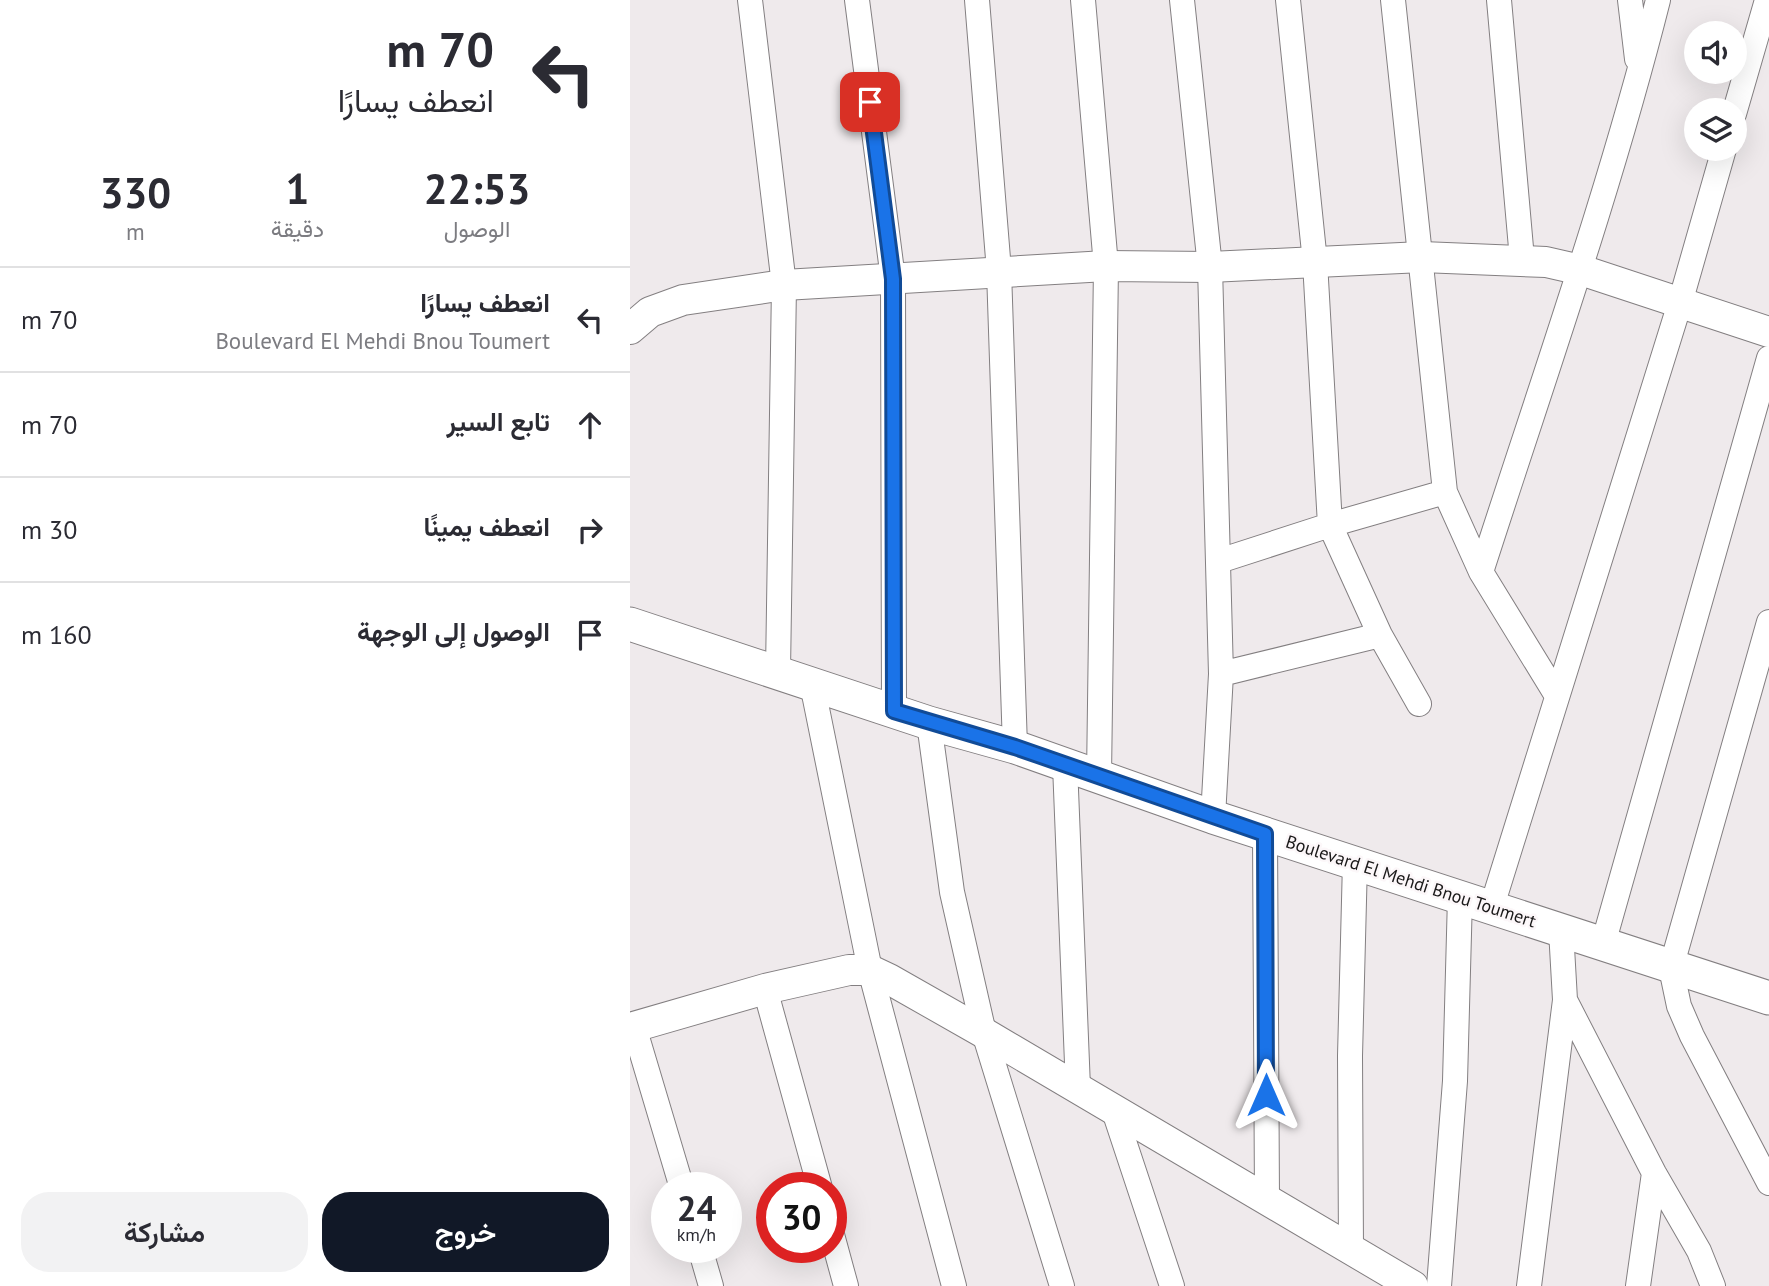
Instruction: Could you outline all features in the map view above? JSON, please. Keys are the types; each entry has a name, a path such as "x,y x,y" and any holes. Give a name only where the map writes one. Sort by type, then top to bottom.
{"main road":[{"name":"Boulevard El Mehdi Bnou Toumert","path":"630,624 929,723 1015,747 1213,817 1492,906 1671,968 1768,996"}],"street":[{"path":"750,0 784,285 778,671"},
{"path":"857,0 893,279 894,711"},
{"path":"977,0 999,271 1015,747"},
{"path":"1083,0 1106,266 1099,778"},
{"path":"1182,0 1210,267 1221,674 1213,817"},
{"path":"1288,0 1315,262 1329,525 1380,635 1419,704"},
{"path":"1393,0 1445,492 1481,572 1557,696"},
{"path":"1499,0 1522,259"},
{"path":"1630,0 1639,74"},
{"path":"1481,572 1581,270 1658,0"},
{"path":"1739,98 1767,0"},
{"path":"1492,906 1680,303 1721,161"},
{"path":"630,329 650,312 683,300 784,285 1106,266 1210,267 1422,257 1522,259 1581,270 1769,331"},
{"path":"1603,944 1769,358"},
{"path":"1219,561 1329,525 1445,492"},
{"path":"1769,622 1671,968 1679,1006 1692,1036 1769,1183"},
{"path":"1221,674 1380,635"},
{"path":"812,684 870,970 954,1286"},
{"path":"929,723 953,892 984,1033 1062,1286"},
{"path":"1065,765 1078,1088"},
{"path":"1265,834 1267,1200"},
{"path":"1351,1250 1350,1056 1355,862"},
{"path":"1439,1286 1455,1081 1460,897"},
{"path":"1530,1286 1564,1000 1561,930"},
{"path":"677,1172 632,1028 765,989 849,970 870,970 1113,1108 1413,1286"},
{"path":"765,989 816,1172"},
{"path":"1564,1000 1654,1174 1699,1251 1713,1286"},
{"path":"1113,1108 1172,1286"},
{"path":"1638,1286 1654,1174"},
{"path":"704,1263 711,1286"},
{"path":"840,1263 846,1286"}],"route":[{"path":"870,102 893,279 894,711 1015,747 1265,834 1266,1095"}]}
